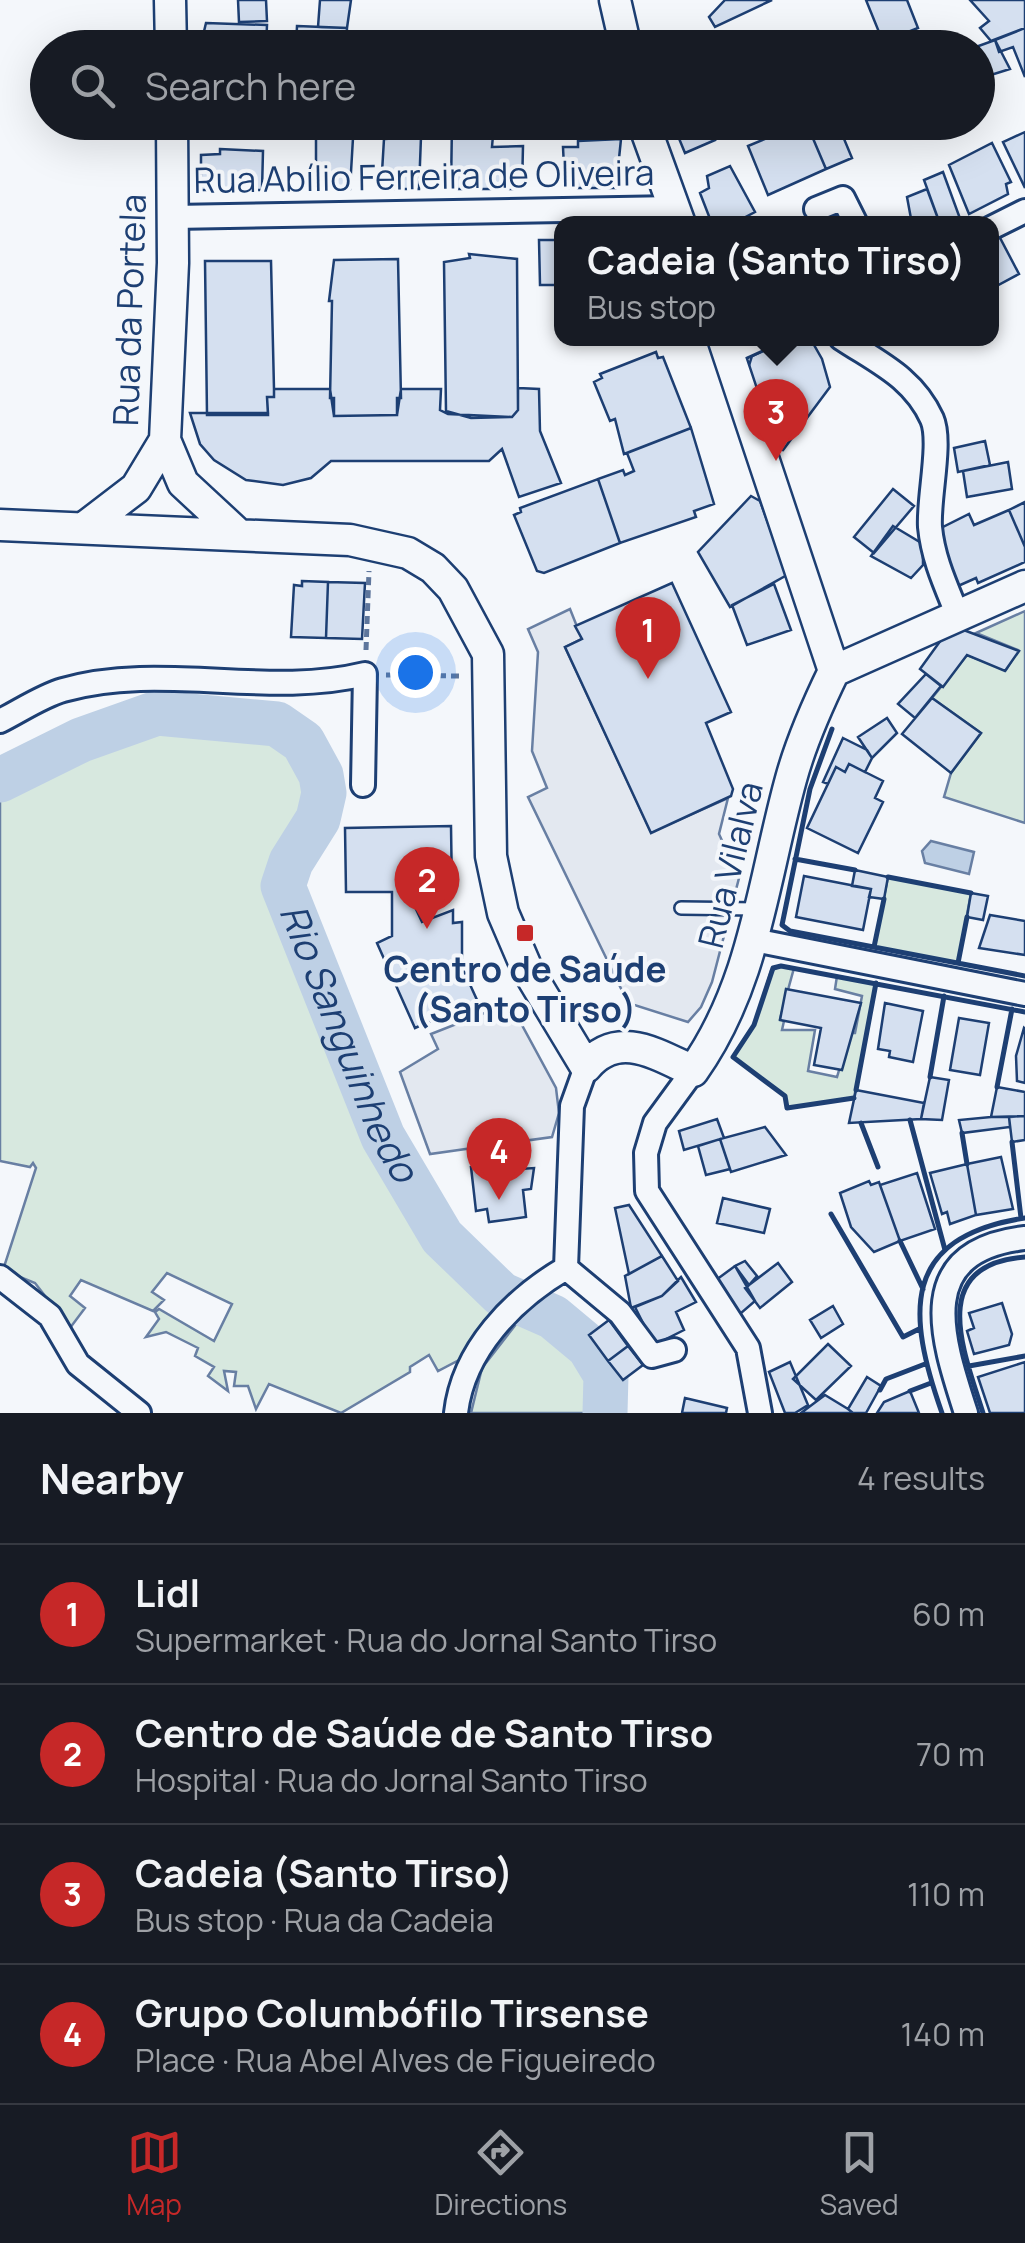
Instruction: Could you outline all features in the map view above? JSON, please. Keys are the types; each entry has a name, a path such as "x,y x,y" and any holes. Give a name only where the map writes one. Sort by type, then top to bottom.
{"street":[{"path":"170,0 171,30"},
{"path":"615,0 622,30"},
{"name":"Rua da Portela","path":"85,527 136,488 165,440 174,217 172,140"},
{"path":"650,140 677,216"},
{"path":"816,209 843,198 852,216"},
{"path":"999,224 1025,211"},
{"name":"Rua Abílio Ferreira de Oliveira","path":"174,217 554,216"},
{"path":"726,346 834,671 1025,586"},
{"path":"855,346 890,366 914,391 934,423 930,525 936,563 958,616"},
{"path":"165,440 183,483 238,534"},
{"path":"0,524 370,544 408,553 433,568 453,589 488,654 491,856 503,913 527,970 586,1067"},
{"name":"Rua Vilalva","path":"693,1072 736,998 754,940 791,778 834,671"},
{"path":"0,721 61,690 103,684 321,685 365,674 363,785"},
{"path":"754,940 1025,994"},
{"path":"566,1268 572,1106 586,1067 598,1054 618,1045 644,1048 693,1072 656,1123 646,1153 646,1191 748,1348 760,1413"},
{"path":"966,1413 942,1324 943,1298 953,1272 983,1245 1025,1238"},
{"path":"456,1413 459,1384 468,1363 520,1300 566,1268"},
{"path":"566,1268 620,1313 652,1356 674,1350"},
{"path":"0,1277 50,1316 78,1364 139,1413"}],"lane":[{"path":"681,908 761,909"}],"path":[{"path":"370,544 365,674 488,676"}],"shaded area":[{"path":"570,609 582,639 565,647 651,832 728,798 719,834 739,878 712,982 701,1007 688,1022 628,1003 528,797 547,788 532,751 538,652 528,629"},
{"path":"1025,611 1025,823 944,797 951,773 981,733 932,698 967,655 1006,670 1018,650 976,633"},
{"path":"160,718 263,728 293,741 313,770 319,790 313,816 275,886 340,1052 398,1174 431,1228 467,1272 506,1303 459,1360 438,1371 429,1355 410,1367 410,1372 341,1413 269,1384 256,1409 248,1386 234,1386 236,1372 224,1371 228,1391 208,1376 214,1367 195,1356 198,1348 166,1332 146,1337 159,1319 155,1312 159,1309 214,1341 232,1304 167,1273 152,1292 164,1300 153,1311 81,1280 70,1296 85,1308 70,1328 35,1283 3,1270 36,1168 33,1163 30,1167 0,1161 0,787"},
{"path":"888,877 971,893 958,963 874,947"},
{"path":"781,966 794,968 780,1019 784,1021 782,1030 815,1030 808,1071 837,1077 850,1033 855,1033 862,996 835,989 837,976 876,983 854,1098 787,1108 785,1096 733,1057 754,1025 771,971"},
{"path":"510,1003 556,1088 559,1113 552,1137 430,1154 400,1072 438,1049 431,1034"},
{"path":"527,1310 560,1329 582,1350 596,1376 599,1413 471,1413 482,1368"}],"water":[{"path":"931,841 974,852 969,874 925,863 922,851"}],"building":[{"path":"238,0 266,0 267,21 239,22"},
{"path":"320,0 351,0 347,28 318,27"},
{"path":"725,0 772,0 715,27 709,17"},
{"path":"866,0 907,0 918,28 878,30"},
{"path":"970,0 1025,0 1025,28 995,39 995,30 980,28 989,21"},
{"path":"206,23 267,25 267,30 204,30"},
{"path":"297,26 347,28 347,30 297,30"},
{"path":"1025,28 1025,77 1013,47 999,52 995,40"},
{"path":"995,40 1010,69 995,74"},
{"path":"1025,132 1025,188 1003,142"},
{"path":"316,140 353,140 350,189 316,189"},
{"path":"384,140 421,140 419,189 381,189"},
{"path":"452,140 493,140 492,147 523,146 522,189 451,189"},
{"path":"621,140 616,188 565,188 563,147 578,147 578,141"},
{"path":"680,140 715,140 685,153"},
{"path":"762,140 814,140 826,169 768,195 748,146"},
{"path":"814,140 844,140 852,158 826,169"},
{"path":"992,143 1011,182 1006,184 1008,194 969,214 949,165"},
{"path":"220,149 263,151 262,190 201,190 201,155 220,154"},
{"path":"730,166 755,212 747,216 709,216 700,193 709,188 707,176"},
{"path":"943,172 959,216 937,216 924,180"},
{"path":"927,189 937,216 911,216 907,197"},
{"path":"999,236 1019,274 999,285"},
{"path":"539,240 554,240 554,285 540,285"},
{"path":"469,254 517,259 518,410 512,417 471,418 446,411 444,262 470,258"},
{"path":"398,259 401,398 397,398 397,415 334,416 334,398 330,398 329,301 334,260"},
{"path":"205,261 271,261 274,397 267,397 268,415 207,415"},
{"path":"774,346 815,346 822,359 830,387 783,450 778,449 763,417 747,372 752,356"},
{"path":"656,352 658,358 663,357 691,428 624,454 615,419 610,421 594,382 602,378 600,374"},
{"path":"518,388 539,389 540,431 561,483 519,497 502,449 489,461 331,461 311,478 283,485 246,480 214,460 200,444 190,413 268,413 267,397 274,397 274,389 330,389 334,416 397,415 401,389 441,389 440,410 448,414 512,417 518,410"},
{"path":"691,428 714,504 694,511 696,517 620,543 598,479 623,470 625,475 634,471 627,453"},
{"path":"985,441 990,465 958,472 954,448"},
{"path":"1008,462 1012,489 967,497 963,471"},
{"path":"598,479 620,543 544,573 537,571 514,515 521,512 520,508"},
{"path":"893,489 914,506 874,553 854,537"},
{"path":"751,496 760,501 787,575 730,607 698,552"},
{"path":"1025,502 1025,547 1009,510"},
{"path":"1009,510 1025,547 1025,562 978,583 976,578 958,586 939,544 939,529 969,514 974,525"},
{"path":"893,526 923,544 923,565 911,578 871,556"},
{"path":"302,581 328,582 326,638 291,637 294,585 302,586"},
{"path":"328,582 365,583 362,639 326,638"},
{"path":"672,583 731,712 706,723 733,789 731,796 651,833 565,647 582,639 575,626"},
{"path":"774,584 791,630 747,645 732,605"},
{"path":"961,629 1019,651 1005,671 967,655 943,687 920,669 941,640"},
{"path":"926,674 941,686 915,718 898,704"},
{"path":"932,698 981,733 951,773 902,734"},
{"path":"887,718 897,733 872,758 858,737"},
{"path":"843,738 867,750 872,758 865,772 849,764 845,772 836,767 828,784 823,782"},
{"path":"849,764 883,781 875,798 883,802 858,853 807,828 836,767 845,772"},
{"path":"451,826 452,892 408,892 422,922 453,910 453,923 462,922 462,967 477,1000 415,1028 377,943 392,936 392,892 346,892 345,828"},
{"path":"855,870 888,877 884,899 869,897 871,889 852,886"},
{"path":"804,876 871,889 863,930 796,917"},
{"path":"971,893 988,896 983,920 967,917"},
{"path":"990,915 1025,921 1025,955 979,948"},
{"path":"786,989 861,1003 842,1070 814,1065 821,1028 780,1020"},
{"path":"885,1003 923,1011 913,1062 889,1057 890,1051 878,1049"},
{"path":"959,1018 989,1023 980,1075 950,1070"},
{"path":"1024,1028 1025,1083 1017,1081 1016,1056"},
{"path":"930,1077 949,1080 942,1120 921,1119"},
{"path":"997,1087 1025,1092 1025,1116 991,1117"},
{"path":"856,1090 924,1103 921,1119 849,1123"},
{"path":"1025,1116 1025,1140 1012,1142 1009,1117"},
{"path":"1009,1117 1010,1127 962,1133 959,1120"},
{"path":"717,1119 724,1138 684,1150 679,1131"},
{"path":"765,1127 786,1155 731,1172 720,1139"},
{"path":"720,1139 730,1169 706,1175 698,1146"},
{"path":"1001,1157 1013,1209 976,1215 967,1164"},
{"path":"519,1161 520,1169 534,1168 531,1189 523,1190 526,1217 489,1222 487,1209 476,1211 471,1167"},
{"path":"967,1164 976,1215 950,1224 947,1212 942,1214 930,1173"},
{"path":"917,1173 935,1229 900,1241 880,1185"},
{"path":"869,1181 871,1185 879,1182 900,1241 874,1252 851,1227 840,1193"},
{"path":"723,1198 770,1209 764,1233 717,1223"},
{"path":"629,1205 662,1256 629,1274 615,1208"},
{"path":"662,1256 678,1281 662,1296 631,1308 625,1276"},
{"path":"745,1261 757,1276 749,1285 735,1266"},
{"path":"778,1263 792,1282 760,1308 745,1288"},
{"path":"735,1266 755,1301 740,1314 716,1280"},
{"path":"681,1277 696,1302 676,1312 684,1330 654,1345 635,1307 662,1296"},
{"path":"1002,1303 1012,1334 1009,1345 974,1354 967,1331 974,1328 969,1313"},
{"path":"833,1306 843,1324 821,1338 810,1320"},
{"path":"609,1320 628,1346 608,1361 589,1335"},
{"path":"828,1344 851,1366 816,1400 793,1379"},
{"path":"628,1346 643,1365 623,1380 608,1361"},
{"path":"790,1362 808,1405 795,1413 785,1413 769,1372"},
{"path":"1025,1362 1025,1413 990,1413 978,1377"},
{"path":"867,1377 881,1386 866,1413 853,1413 848,1409"},
{"path":"910,1391 919,1413 877,1413 884,1402"},
{"path":"825,1395 848,1409 853,1413 801,1413"},
{"path":"685,1398 727,1408 726,1413 682,1413"}],"waterway":[{"name":"Rio Sanguinhedo","path":"0,780 81,740 157,713 277,724 303,742 321,775 324,793 318,819 291,862 283,886 383,1137 442,1237 501,1294 553,1317 589,1347 606,1375 605,1413"}],"wall":[{"path":"832,729 810,789 782,925 790,931 1025,976"},
{"path":"795,859 855,870"},
{"path":"888,877 971,893"},
{"path":"874,947 884,899"},
{"path":"958,963 967,917"},
{"path":"854,1098 787,1108 785,1096 733,1057 754,1025 773,968 781,966 1025,1012"},
{"path":"856,1090 876,983"},
{"path":"930,1077 944,996"},
{"path":"997,1087 1012,1009"},
{"path":"910,1120 945,1250"},
{"path":"861,1123 878,1167"},
{"path":"962,1133 967,1164"},
{"path":"1012,1142 1021,1218"},
{"path":"831,1214 903,1337 919,1329"},
{"path":"942,1413 923,1343 920,1313 924,1286 935,1262 954,1243 984,1228 1025,1218"},
{"path":"900,1241 923,1289"},
{"path":"983,1413 962,1339 963,1293 974,1276 994,1263 1025,1257"},
{"path":"969,1366 1025,1356"},
{"path":"880,1390 886,1379 925,1364"},
{"path":"910,1391 931,1383"}],"place":[{"name":"Cadeia (Santo Tirso)","path":"776,461"},
{"name":"Lidl","path":"648,679"},
{"name":"Centro de Saúde de Santo Tirso","path":"427,929"},
{"name":"Centro de Saúde (Santo Tirso)","path":"525,933"},
{"name":"Grupo Columbófilo Tirsense","path":"499,1200"}]}
